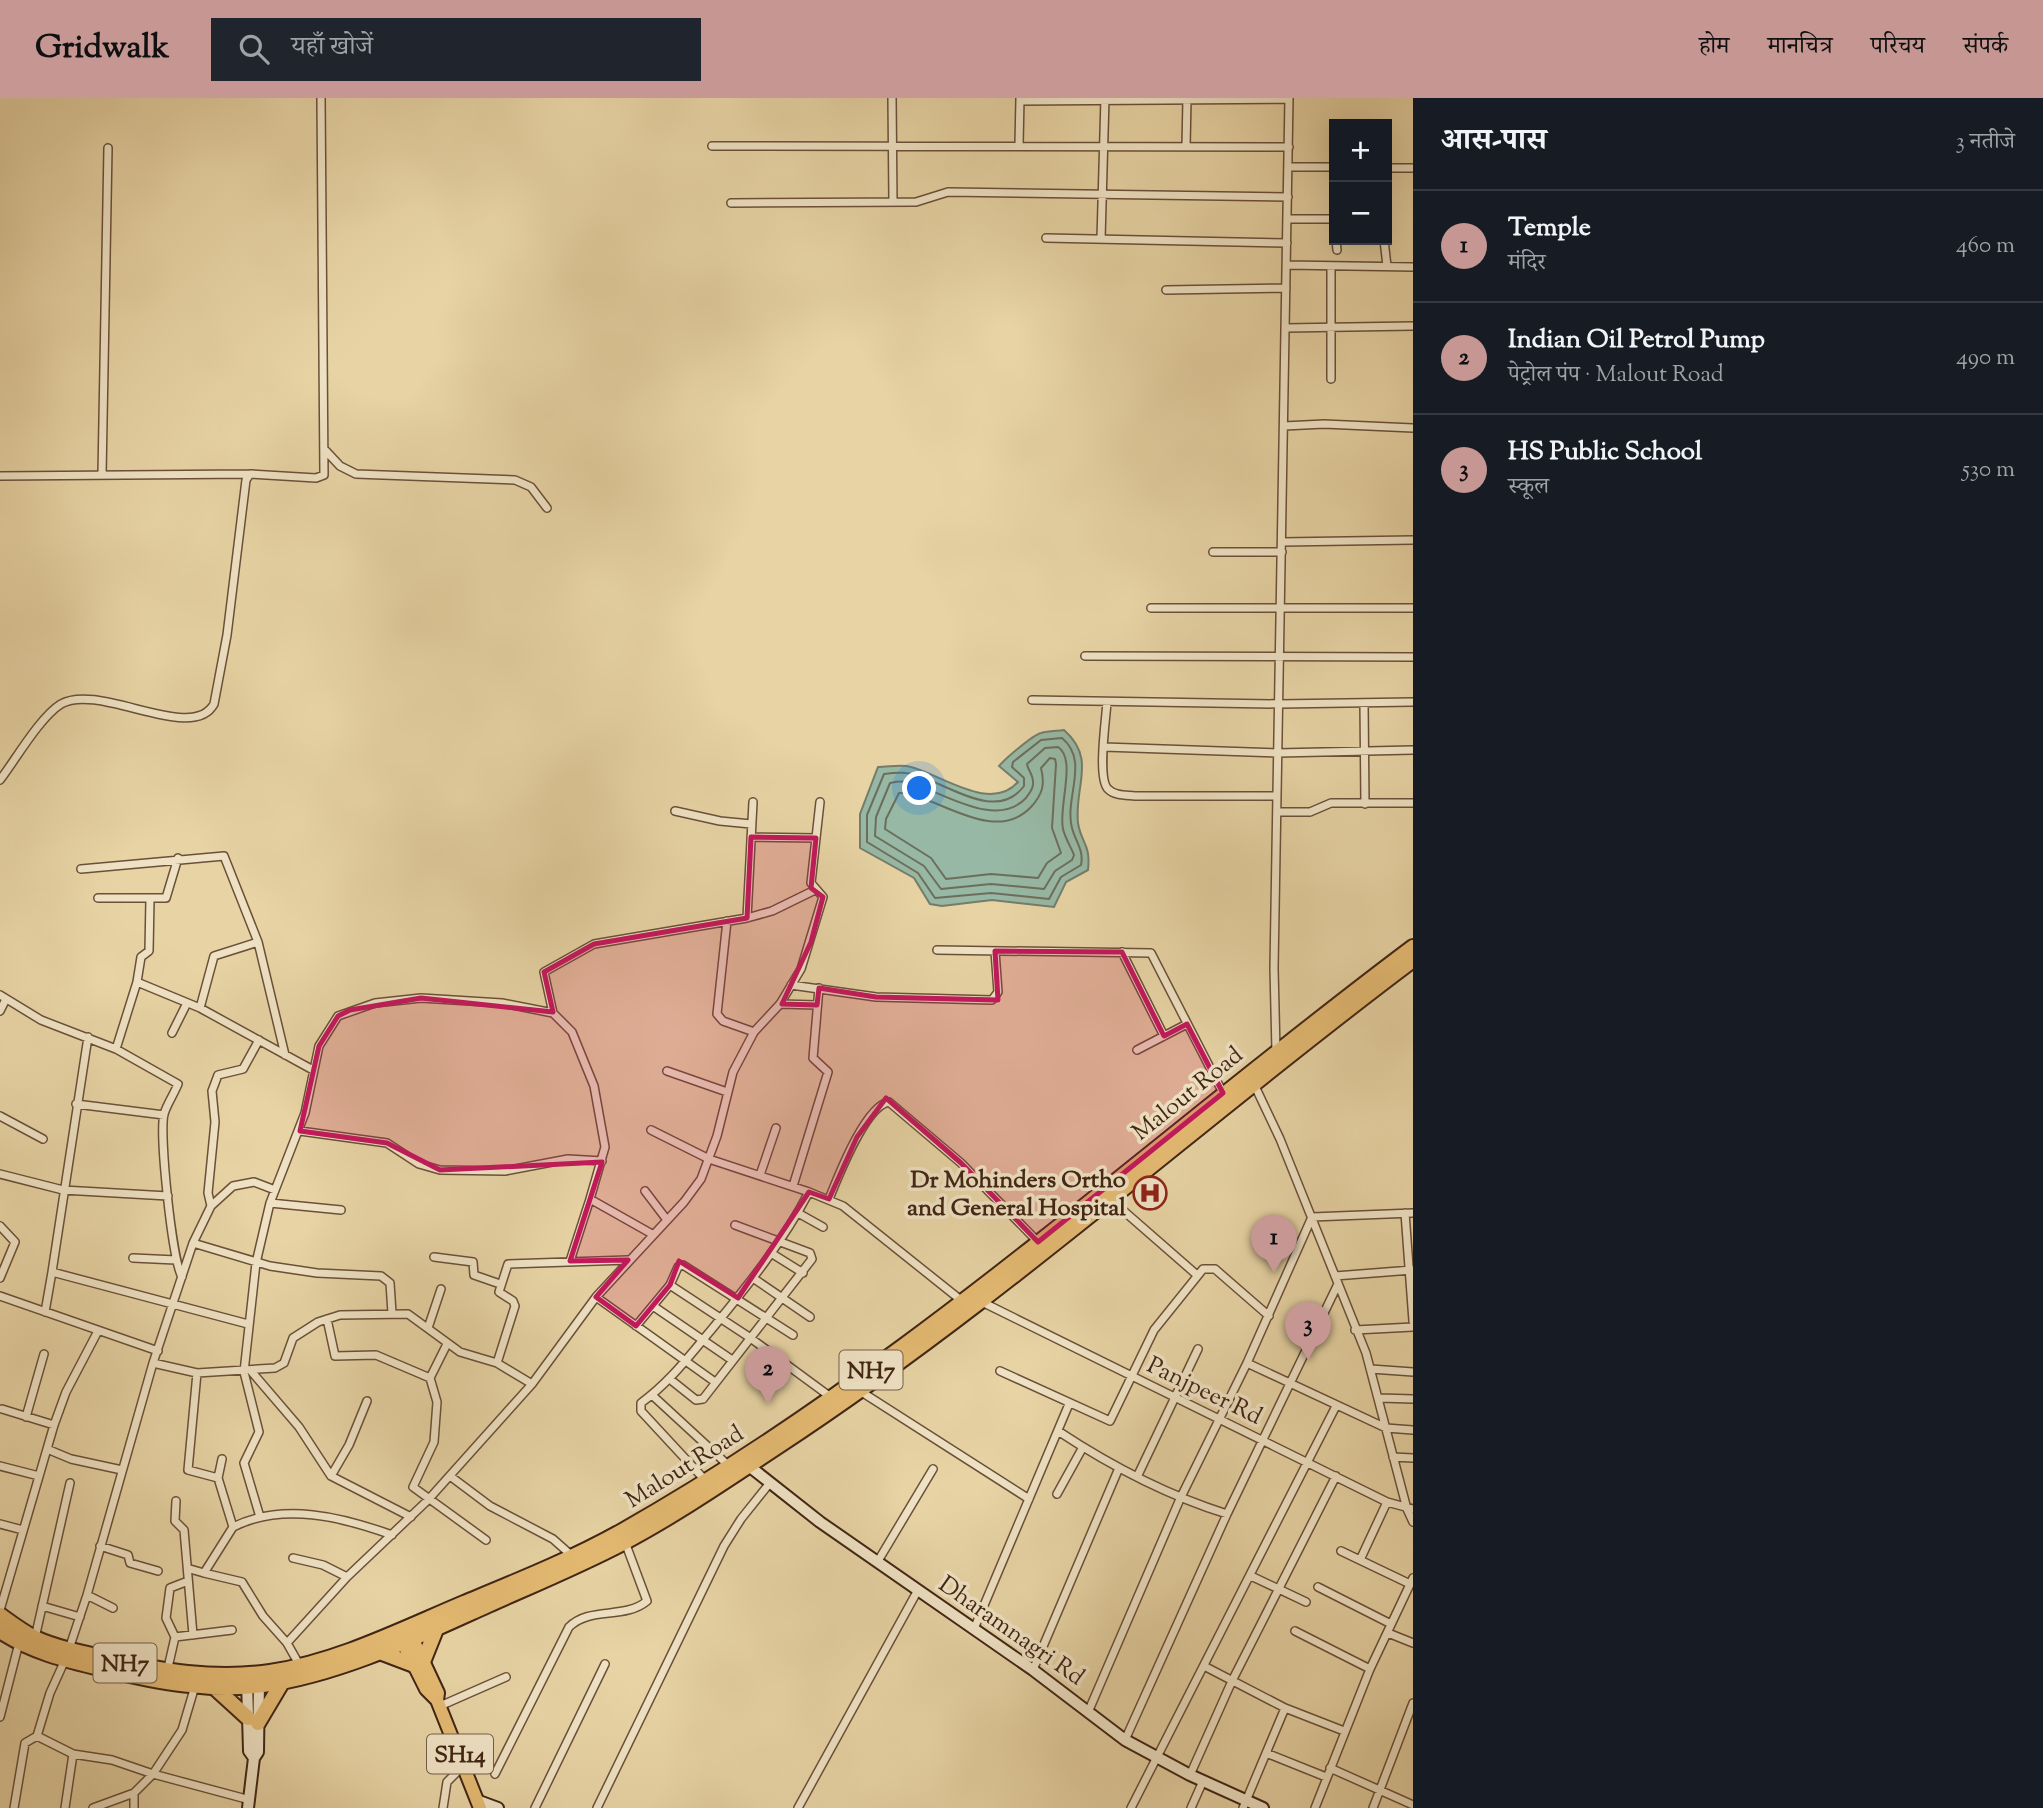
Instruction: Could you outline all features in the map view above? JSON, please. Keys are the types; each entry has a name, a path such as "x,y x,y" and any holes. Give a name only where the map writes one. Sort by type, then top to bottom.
{"highway":[{"name":"Malout Road","path":"253,1680 405,1634 438,1627 620,1532 837,1402 860,1391 982,1302 1254,1084 1278,1056 1413,947"},
{"name":"Malout Road","path":"253,1680 282,1681 377,1651 405,1634 625,1542 749,1466 837,1402 1223,1093 1413,960"},
{"name":"NH7","path":"0,1613 35,1638 67,1655 167,1672 253,1680"},
{"path":"377,1651 419,1663 438,1627"},
{"name":"NH7","path":"0,1631 19,1643 163,1682 214,1686 253,1680"},
{"path":"214,1686 253,1720 282,1681"}],"main road":[{"name":"SH14","path":"405,1634 438,1693 438,1703 480,1805"}],"street":[{"path":"0,476 250,474 320,478 326,470 321,98"},
{"path":"892,98 893,202"},
{"path":"1019,145 1020,99 1289,98 1277,796 1278,1056"},
{"path":"1101,239 1105,99"},
{"path":"1186,147 1187,99"},
{"path":"712,146 1289,147"},
{"path":"102,475 108,148"},
{"path":"1289,167 1329,167"},
{"path":"1392,168 1413,168"},
{"path":"731,203 923,202 941,192 1103,192 1288,197"},
{"path":"1287,219 1329,219"},
{"path":"1046,238 1287,243"},
{"path":"1336,245 1337,250"},
{"path":"1385,245 1387,266"},
{"path":"1287,265 1413,267"},
{"path":"1331,267 1331,379"},
{"path":"1166,290 1286,288"},
{"path":"1285,328 1413,326"},
{"path":"1284,426 1324,424 1413,428"},
{"path":"326,450 346,471 356,474 514,480 531,487 547,508"},
{"path":"0,780 51,713 70,701 103,702 179,718 200,718 210,711 225,646 245,487 250,474"},
{"path":"1282,542 1413,540"},
{"path":"1213,552 1282,552"},
{"path":"1151,608 1413,608"},
{"path":"1085,656 1280,659 1413,657"},
{"path":"1032,700 1279,704 1413,702"},
{"path":"1107,702 1103,781 1112,792 1135,796 1277,796"},
{"path":"1364,703 1365,804"},
{"path":"1104,747 1278,753 1413,750"},
{"path":"747,918 753,802"},
{"path":"287,1643 347,1577 450,1476 531,1384 596,1297 701,1179 733,1072 754,1032 792,985 817,920 823,897 811,883 820,802"},
{"path":"1277,812 1310,812 1331,803 1413,803"},
{"path":"676,811 720,821 751,824"},
{"path":"751,837 816,838"},
{"path":"81,869 178,858 224,856 258,942 285,1055"},
{"path":"98,898 150,900 167,897 178,858"},
{"path":"553,1013 544,972 594,944 747,918 772,911 815,890"},
{"path":"116,1049 137,982 141,957 149,951 150,900"},
{"path":"727,921 717,1014 723,1021 754,1032"},
{"path":"200,1007 214,956 258,942"},
{"path":"937,950 1147,952 1155,956 1186,1024 1223,1093"},
{"path":"792,985 876,997 992,1000 998,992 995,951"},
{"path":"1122,952 1164,1036"},
{"path":"137,982 200,1007 313,1070"},
{"path":"793,1186 828,1072 813,1061 819,988"},
{"path":"0,1011 3,997 52,1026 116,1049 178,1084 164,1115 168,1196 176,1260 182,1277"},
{"path":"260,1517 244,1464 258,1432 247,1371 248,1324 256,1263 270,1203 300,1131 319,1046 338,1016 375,1003 421,998 473,1000 525,1006 553,1013 572,1032 587,1064 605,1147 570,1261"},
{"path":"172,1033 187,1003"},
{"path":"780,1003 817,1005"},
{"path":"1137,1050 1186,1024"},
{"path":"45,1312 88,1037"},
{"path":"211,1206 208,1193 215,1122 213,1087 218,1075 234,1074 243,1069 259,1040"},
{"path":"667,1071 727,1091"},
{"path":"1254,1084 1312,1217 1371,1369 1413,1522"},
{"path":"829,1199 857,1137 881,1104 889,1102 961,1163 1038,1242"},
{"path":"76,1104 164,1115"},
{"path":"0,1116 43,1139"},
{"path":"760,1175 776,1128"},
{"path":"651,1130 709,1159 793,1186 843,1206 963,1302"},
{"path":"300,1131 387,1143 419,1164 440,1170 505,1171 568,1159 602,1161"},
{"path":"0,1174 63,1190 168,1196"},
{"path":"15,1808 25,1743 37,1736 50,1693 80,1617 153,1363 193,1243 211,1206 236,1184 254,1182 275,1190"},
{"path":"645,1191 667,1220"},
{"path":"705,1480 641,1411 641,1403 671,1380 738,1298 781,1239 809,1192"},
{"path":"590,1199 652,1234"},
{"path":"1109,1199 1197,1275"},
{"path":"270,1203 341,1210"},
{"path":"798,1213 823,1227"},
{"path":"1312,1217 1409,1213 1413,1321"},
{"path":"1089,1710 1181,1499 1269,1316 1312,1217"},
{"path":"671,1380 699,1401 749,1337 784,1298 811,1259 810,1253 781,1239 735,1225"},
{"path":"0,1226 15,1244 0,1278"},
{"path":"193,1243 256,1263 317,1273 381,1276 390,1283 392,1313"},
{"path":"771,1253 803,1273"},
{"path":"434,1257 473,1262 474,1275 500,1284"},
{"path":"133,1258 176,1260"},
{"path":"497,1363 515,1306 513,1301 499,1292 510,1262 628,1260"},
{"path":"636,1326 670,1285 678,1267 683,1265 793,1335"},
{"path":"1000,1371 1110,1421 1154,1330 1203,1269 1214,1269 1269,1316"},
{"path":"1335,1276 1411,1270"},
{"path":"52,1272 248,1324"},
{"path":"753,1279 810,1317"},
{"path":"670,1285 749,1337 837,1402"},
{"path":"1125,1740 1262,1439 1337,1286"},
{"path":"428,1328 441,1289"},
{"path":"0,1296 158,1351"},
{"path":"596,1297 716,1382"},
{"name":"Panjpeer Rd","path":"982,1302 1309,1461 1387,1503 1410,1509"},
{"path":"653,1306 732,1360"},
{"path":"153,1363 197,1373 247,1371 281,1366 293,1338 327,1319 340,1315 392,1313 408,1314 460,1352 497,1363 531,1384"},
{"path":"327,1319 335,1356 376,1355 430,1378"},
{"path":"1355,1330 1413,1327"},
{"path":"0,1613 54,1425 66,1392 98,1331"},
{"path":"447,1344 430,1378 437,1402 434,1443 413,1485 428,1500 486,1540"},
{"path":"1137,1477 1198,1349"},
{"path":"26,1417 44,1354"},
{"path":"1247,1363 1386,1429 1413,1430"},
{"path":"1371,1369 1413,1372"},
{"path":"247,1371 299,1427 331,1476 411,1517"},
{"path":"197,1373 188,1470 218,1478"},
{"path":"860,1391 1029,1499"},
{"path":"652,1395 729,1466"},
{"path":"1380,1398 1413,1399"},
{"path":"331,1476 349,1445 367,1401"},
{"path":"974,1629 1069,1404"},
{"path":"1131,1808 1336,1406"},
{"path":"2,1409 54,1425"},
{"path":"1058,1431 1119,1468 1181,1499 1227,1514"},
{"path":"1056,1494 1083,1447"},
{"path":"47,1449 71,1459 122,1470"},
{"path":"1393,1457 1413,1458"},
{"path":"222,1459 218,1478 233,1527"},
{"path":"0,1466 38,1476"},
{"name":"Dharamnagri Rd","path":"749,1466 769,1484 1089,1710 1125,1740 1244,1804 1263,1808"},
{"path":"1033,1670 1119,1468"},
{"path":"878,1561 933,1469"},
{"path":"450,1476 500,1512 553,1539 572,1555"},
{"path":"1189,1775 1232,1681 1336,1476"},
{"path":"35,1638 71,1483"},
{"path":"597,1808 724,1546 741,1518 769,1484"},
{"path":"176,1501 175,1521 184,1530 190,1569 188,1581 193,1635"},
{"path":"1360,1560 1387,1503"},
{"path":"204,1573 233,1527 260,1517 335,1517 392,1535"},
{"path":"0,1524 23,1530"},
{"path":"495,1774 569,1627 577,1619 630,1609 647,1601 625,1542"},
{"path":"100,1546 128,1555 130,1563 158,1571"},
{"path":"1315,1808 1370,1669 1411,1581 1341,1551"},
{"path":"293,1558 323,1566 347,1577"},
{"path":"190,1569 242,1582 263,1616 287,1643 300,1666"},
{"path":"1251,1576 1306,1602"},
{"path":"167,1672 174,1637 166,1620 170,1588 188,1581"},
{"path":"1318,1587 1391,1624"},
{"path":"798,1808 918,1590"},
{"path":"87,1595 113,1608"},
{"path":"42,1606 80,1617"},
{"path":"174,1637 232,1630"},
{"path":"1295,1631 1370,1669"},
{"path":"1388,1633 1413,1643"},
{"path":"0,1717 19,1643"},
{"path":"535,1808 605,1664"},
{"path":"1204,1666 1285,1708 1344,1731"},
{"path":"438,1703 506,1677"},
{"path":"37,1736 73,1754 112,1760 249,1804 254,1758 249,1751 253,1720 253,1680"},
{"path":"93,1808 134,1793 153,1774 182,1730 195,1686"},
{"path":"1373,1808 1413,1703"},
{"path":"1244,1804 1285,1708"},
{"path":"65,1808 73,1754"},
{"path":"1266,1754 1326,1777"},
{"path":"443,1808 447,1782 465,1765"},
{"path":"1329,1769 1413,1804"},
{"path":"1191,1808 1203,1781"},
{"path":"134,1793 134,1808"},
{"path":"480,1805 498,1808"}],"highlighted area":[{"path":"751,837 816,838 811,888 823,897 811,942 782,1004 817,1005 819,988 876,997 998,1000 995,951 1122,952 1164,1036 1187,1024 1223,1093 1038,1242 961,1163 886,1098 857,1137 829,1199 809,1192 738,1298 679,1261 670,1285 636,1326 596,1297 628,1260 570,1261 602,1162 440,1170 387,1143 300,1131 319,1046 338,1016 350,1010 421,998 553,1012 544,972 594,944 747,918"}],"water":[{"path":"1064,730 1074,741 1082,762 1078,823 1089,861 1088,870 1066,882 1054,907 992,900 942,906 930,904 914,878 860,848 860,814 878,767 907,766 966,789 994,794 1007,791 1018,782 999,766 1007,758 1037,735"}],"place":[{"name":"Dr Mohinders Ortho and General Hospital","path":"1150,1193"},
{"name":"Temple","path":"1274,1273"},
{"name":"HS Public School","path":"1308,1360"},
{"name":"Indian Oil Petrol Pump","path":"768,1404"}]}
